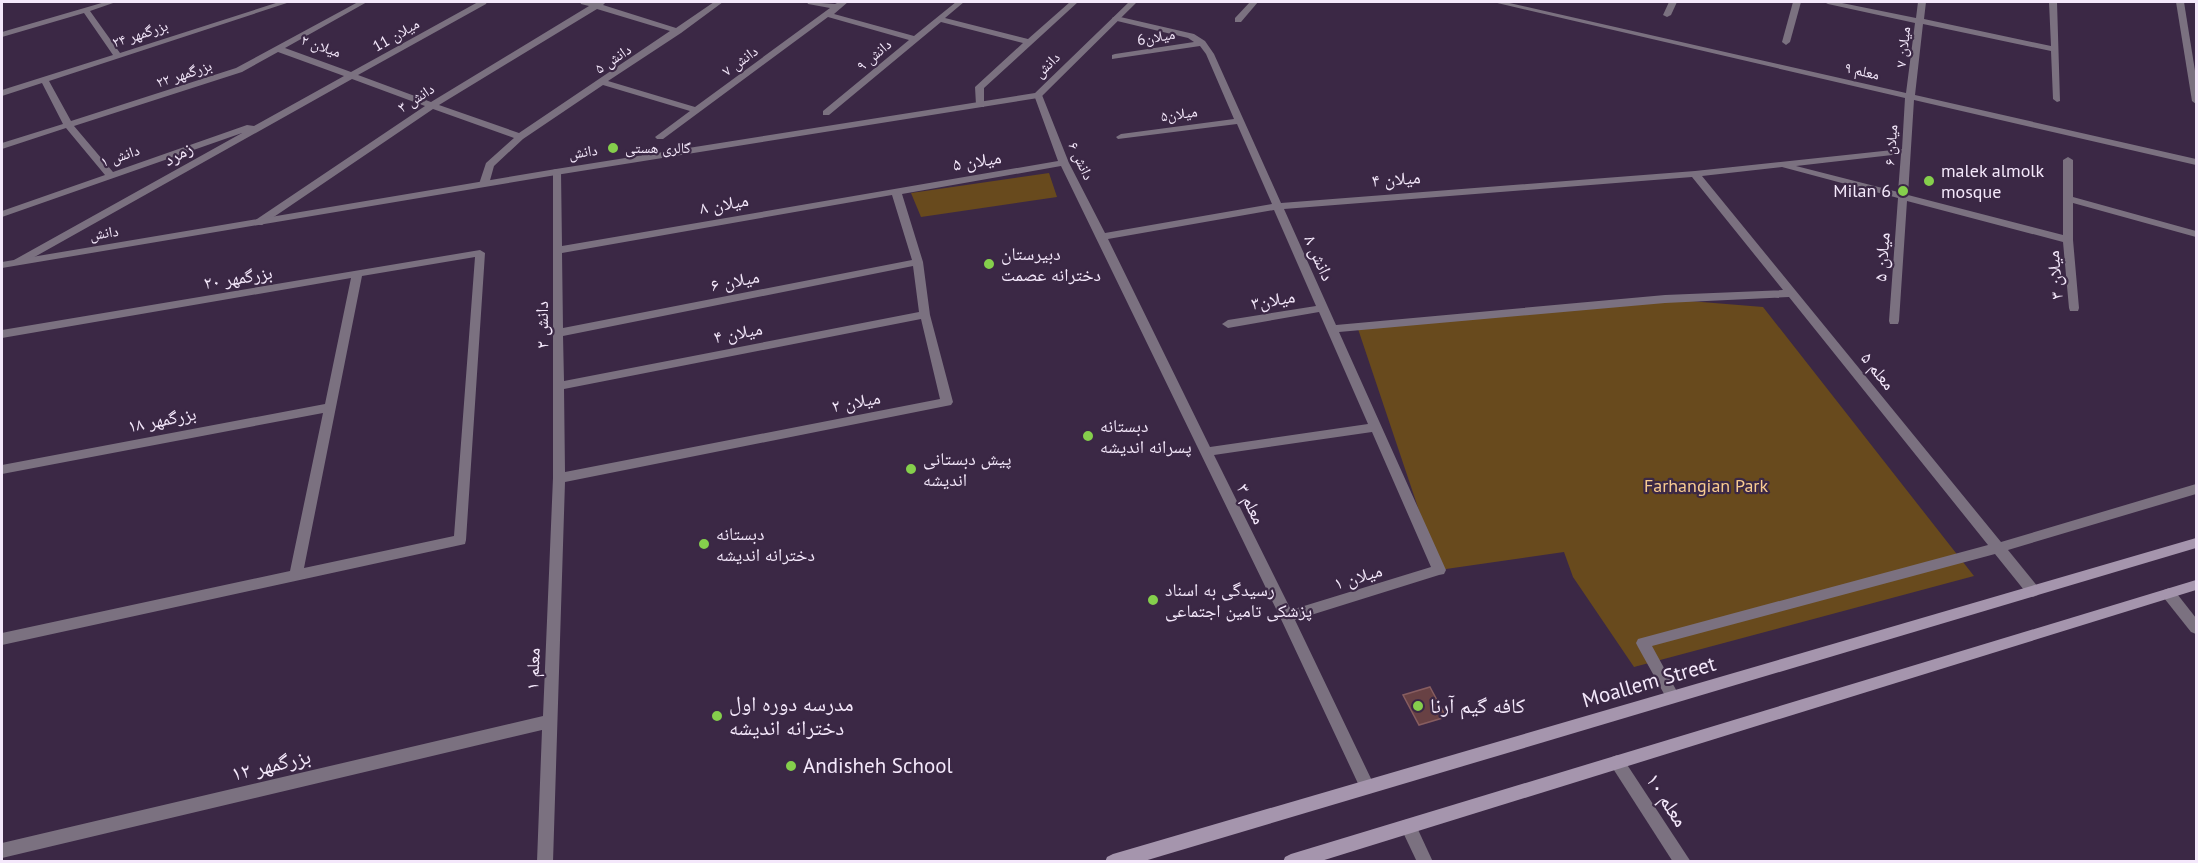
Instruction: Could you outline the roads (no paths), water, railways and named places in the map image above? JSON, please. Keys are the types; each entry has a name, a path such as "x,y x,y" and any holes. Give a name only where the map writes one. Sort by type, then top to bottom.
{"main road":[{"name":"Moallem Street","path":"1113,861 2196,543"},
{"path":"1291,861 2196,585"}],"street":[{"path":"2,34 112,2"},
{"name":"بزرگمهر ۲۴","path":"2,93 286,2"},
{"name":"بزرگمهر ۲۲","path":"2,146 239,70 363,2"},
{"name":"میلان 11","path":"353,75 483,2"},
{"path":"584,2 599,3 678,31"},
{"name":"دانش ۵","path":"484,184 489,165 520,137 719,2"},
{"path":"811,2 840,4"},
{"path":"939,19 960,2"},
{"path":"981,105 979,87 1074,2"},
{"name":"دانش","path":"2,265 556,172 1038,95 1133,2"},
{"path":"1238,20 1254,2"},
{"name":"معلم ۹","path":"1497,2 1523,4 2196,162"},
{"path":"1667,15 1672,2"},
{"path":"1786,42 1797,2"},
{"path":"1828,2 2055,49"},
{"name":"میلان ۷","path":"1910,96 1922,2"},
{"path":"2053,2 2057,99"},
{"path":"2180,2 2196,101"},
{"name":"دانش ۳","path":"258,223 434,104 599,3"},
{"name":"دانش ۷","path":"660,137 840,4"},
{"path":"85,9 117,55"},
{"path":"826,14 915,39"},
{"path":"1116,18 1191,36 1202,43"},
{"path":"939,19 1029,42"},
{"name":"دانش ۹","path":"826,113 939,19"},
{"name":"میلان6","path":"1115,57 1202,43"},
{"name":"دانش ۸","path":"1202,43 1210,54 1439,570"},
{"name":"میلان ۲","path":"279,49 353,75"},
{"path":"353,75 520,137"},
{"name":"زمرد","path":"18,262 353,75"},
{"path":"44,79 68,125 111,176"},
{"path":"602,82 697,110"},
{"name":"دانش ۶","path":"1038,95 1064,164 1102,237"},
{"name":"میلان ۶","path":"1903,197 1910,96"},
{"name":"دانش ۱","path":"2,214 282,115"},
{"name":"میلان۵","path":"1121,137 1240,121"},
{"name":"میلان ۴","path":"1102,237 1278,206 1695,174 1906,151"},
{"path":"1779,165 2068,240 2070,199 2068,160"},
{"name":"میلان ۵","path":"896,191 1064,164"},
{"name":"دانش ۲","path":"556,172 559,478"},
{"name":"معلم ۵","path":"1695,174 2033,591"},
{"name":"میلان ۲","path":"559,478 947,402 925,315 918,262 896,191"},
{"name":"میلان ۸","path":"558,250 896,191"},
{"name":"میلان ۵","path":"1894,321 1903,197"},
{"path":"2070,199 2196,234"},
{"name":"معلم ۳","path":"1102,237 1367,787"},
{"name":"میلان ۳","path":"2068,240 2074,308"},
{"name":"بزرگمهر ۲۰","path":"2,334 480,253 460,540 296,576"},
{"name":"میلان ۶","path":"559,333 918,262"},
{"path":"2,639 296,576 357,275"},
{"path":"1332,328 1665,299 1792,293"},
{"name":"میلان۳","path":"1228,324 1323,308"},
{"name":"میلان ۴","path":"559,386 925,315"},
{"name":"بزرگمهر ۱۸","path":"2,469 330,407"},
{"path":"1205,452 1376,428"},
{"name":"معلم ۱","path":"545,861 559,478"},
{"path":"1673,697 1643,643 1998,548 2196,489"},
{"name":"میلان ۱","path":"1287,618 1439,570"},
{"path":"2169,594 2196,628"},
{"name":"بزرگمهر ۱۲","path":"2,851 551,721"},
{"name":"معلم ۱۰","path":"1617,762 1683,861"},
{"path":"1408,826 1425,861"}],"place":[{"name":"گالری هستی","path":"613,148"},
{"name":"malek almolk mosque","path":"1929,181"},
{"name":"Milan 6","path":"1903,191"},
{"name":"دبیرستان دخترانه عصمت","path":"989,264"},
{"name":"دبستانه پسرانه اندیشه","path":"1088,436"},
{"name":"پیش دبستانی اندیشه","path":"911,469"},
{"name":"دبستانه دخترانه اندیشه","path":"704,544"},
{"name":"رسیدگی به اسناد پزشکی تامین اجتماعی","path":"1153,600"},
{"name":"کافه گیم آرنا","path":"1418,706"},
{"name":"مدرسه دوره اول دخترانه اندیشه","path":"717,716"},
{"name":"Andisheh School","path":"791,766"}],"park label":[{"name":"Farhangian Park","path":"1706,486"}]}
